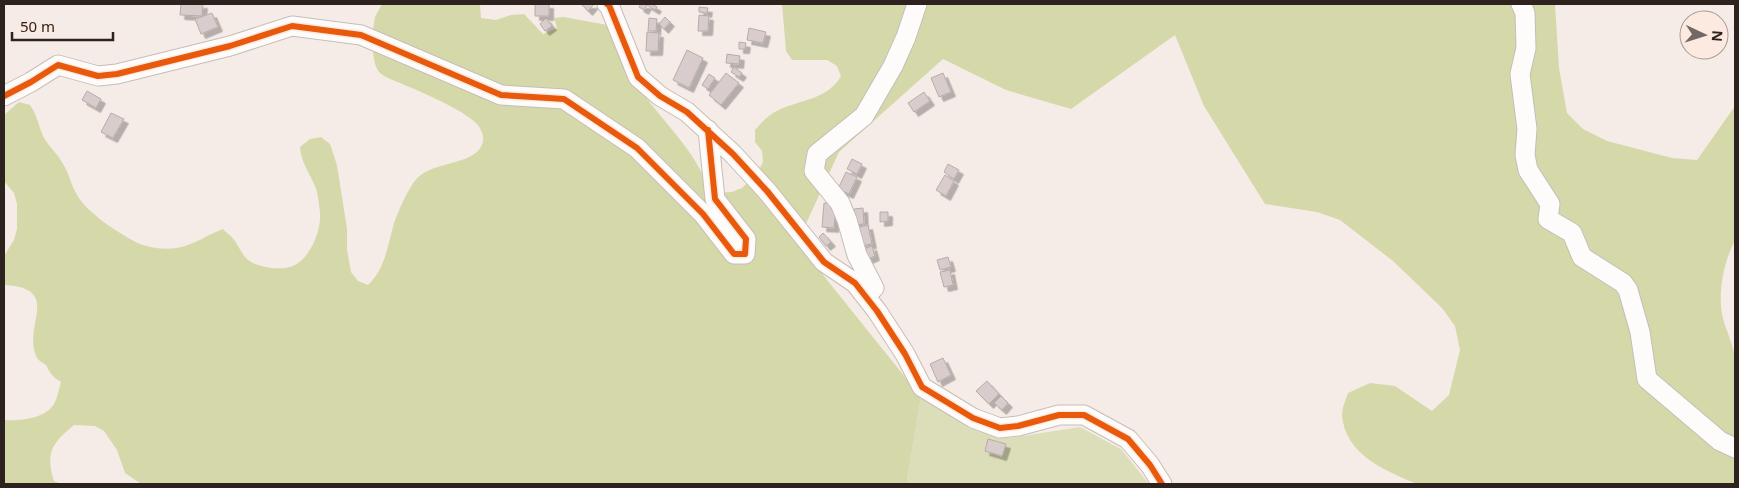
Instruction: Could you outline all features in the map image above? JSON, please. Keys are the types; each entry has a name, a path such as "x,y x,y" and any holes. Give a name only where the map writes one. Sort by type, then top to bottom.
{"street":[{"path":"608,4 638,77 660,96 687,112 708,130 767,191 824,262 855,283 877,311 905,354 922,387 973,418 1000,428 1018,426 1059,415 1084,415 1128,439 1150,465 1162,484"},
{"path":"865,296 874,288 858,255 840,203 814,171 817,154 864,116 893,66 906,37 917,4"},
{"path":"1521,4 1526,13 1526,48 1520,74 1527,129 1525,154 1528,170 1550,204 1548,219 1572,233 1582,257 1623,283 1628,290 1640,332 1647,379 1720,441 1735,448"},
{"path":"4,96 58,65 98,76 117,74 230,46 292,26 360,35 501,95 564,100 637,148 703,214 734,254 745,254 746,239 715,199 708,130"}],"green space":[{"path":"382,4 480,4 481,18 496,20 511,15 524,14 543,34 557,28 554,18 564,17 607,25 636,82 699,167 710,193 732,192 742,188 758,172 763,162 762,151 755,142 755,130 766,118 788,106 813,98 829,90 841,76 837,66 827,60 792,60 786,51 782,4 1555,4 1559,68 1567,113 1583,129 1607,141 1672,158 1697,160 1735,106 1735,240 1725,267 1721,286 1721,305 1725,326 1735,356 1735,484 1417,484 1369,460 1351,441 1345,429 1342,412 1348,393 1370,383 1395,386 1432,411 1449,395 1460,350 1455,326 1442,308 1393,261 1340,220 1317,212 1265,204 1204,106 1175,35 1071,109 1006,90 943,59 839,152 804,228 799,245 921,397 907,479 909,484 141,484 125,473 117,450 104,431 95,426 74,425 60,437 52,449 51,471 54,481 62,484 7,484 4,482 4,420 32,418 46,412 55,402 61,382 37,358 33,346 37,301 32,293 22,288 4,285 4,256 14,240 17,229 17,204 14,193 4,181 4,115 19,102 30,105 43,136 61,160 82,202 105,223 132,240 149,247 172,249 189,245 223,229 232,237 249,261 274,268 285,268 295,265 306,256 317,234 320,219 318,195 304,162 300,147 310,139 321,137 330,144 337,165 347,229 347,250 351,272 358,281 368,285 374,279 382,264 394,223 405,196 414,182 430,170 469,157 477,152 483,140 482,131 477,124 462,113 441,101 380,73 373,54 373,30 375,17"},
{"path":"921,397 969,428 1009,438 1080,427 1121,449 1149,484 909,484 907,479"}],"building":[{"path":"181,4 203,4 202,16 180,15"},
{"path":"535,4 549,4 549,16 535,16"},
{"path":"581,4 594,4 588,11"},
{"path":"641,4 652,4 657,7 655,10 647,5 644,10 639,7"},
{"path":"699,7 708,8 707,13 699,12"},
{"path":"212,13 218,27 201,34 195,19"},
{"path":"699,15 709,16 708,31 698,31"},
{"path":"665,17 670,22 664,29 659,24"},
{"path":"546,18 552,26 545,31 540,24"},
{"path":"649,18 657,19 656,31 648,31"},
{"path":"749,28 766,32 763,43 747,40"},
{"path":"647,32 659,33 658,51 646,51"},
{"path":"739,42 746,43 745,49 739,49"},
{"path":"687,50 703,58 689,88 673,80"},
{"path":"727,54 740,56 739,64 726,63"},
{"path":"734,67 742,73 739,77 731,72"},
{"path":"726,73 739,83 721,105 709,95"},
{"path":"943,73 951,92 939,97 931,78"},
{"path":"709,74 715,78 708,89 702,85"},
{"path":"87,91 101,99 96,108 82,100"},
{"path":"924,92 930,101 914,112 908,103"},
{"path":"111,113 124,119 113,138 101,132"},
{"path":"852,159 862,164 857,174 847,169"},
{"path":"948,164 959,170 954,179 944,172"},
{"path":"846,172 857,177 849,194 838,189"},
{"path":"945,175 954,181 946,196 936,190"},
{"path":"824,203 836,204 834,228 822,227"},
{"path":"863,208 864,224 855,225 854,209"},
{"path":"880,212 888,212 888,221 880,222"},
{"path":"868,225 872,244 860,246 856,228"},
{"path":"823,233 831,242 826,246 819,237"},
{"path":"872,246 875,256 868,259 864,249"},
{"path":"948,257 951,267 940,270 937,260"},
{"path":"950,270 953,285 944,287 940,272"},
{"path":"943,358 951,375 938,382 930,364"},
{"path":"987,381 999,394 989,404 976,391"},
{"path":"1001,396 1008,403 1002,410 994,403"},
{"path":"988,439 1006,444 1002,456 985,451"}],"cycle path":[{"path":"607,4 638,77 660,96 687,112 733,154 767,191 824,262 855,283 877,311 905,354 922,387 973,418 1000,428 1018,426 1059,415 1084,415 1128,439 1150,465 1162,484"},
{"path":"4,96 58,65 98,76 117,74 230,46 292,26 361,35 501,95 564,99 637,148 703,214 734,254 745,254 746,239 715,199 708,130"}]}
